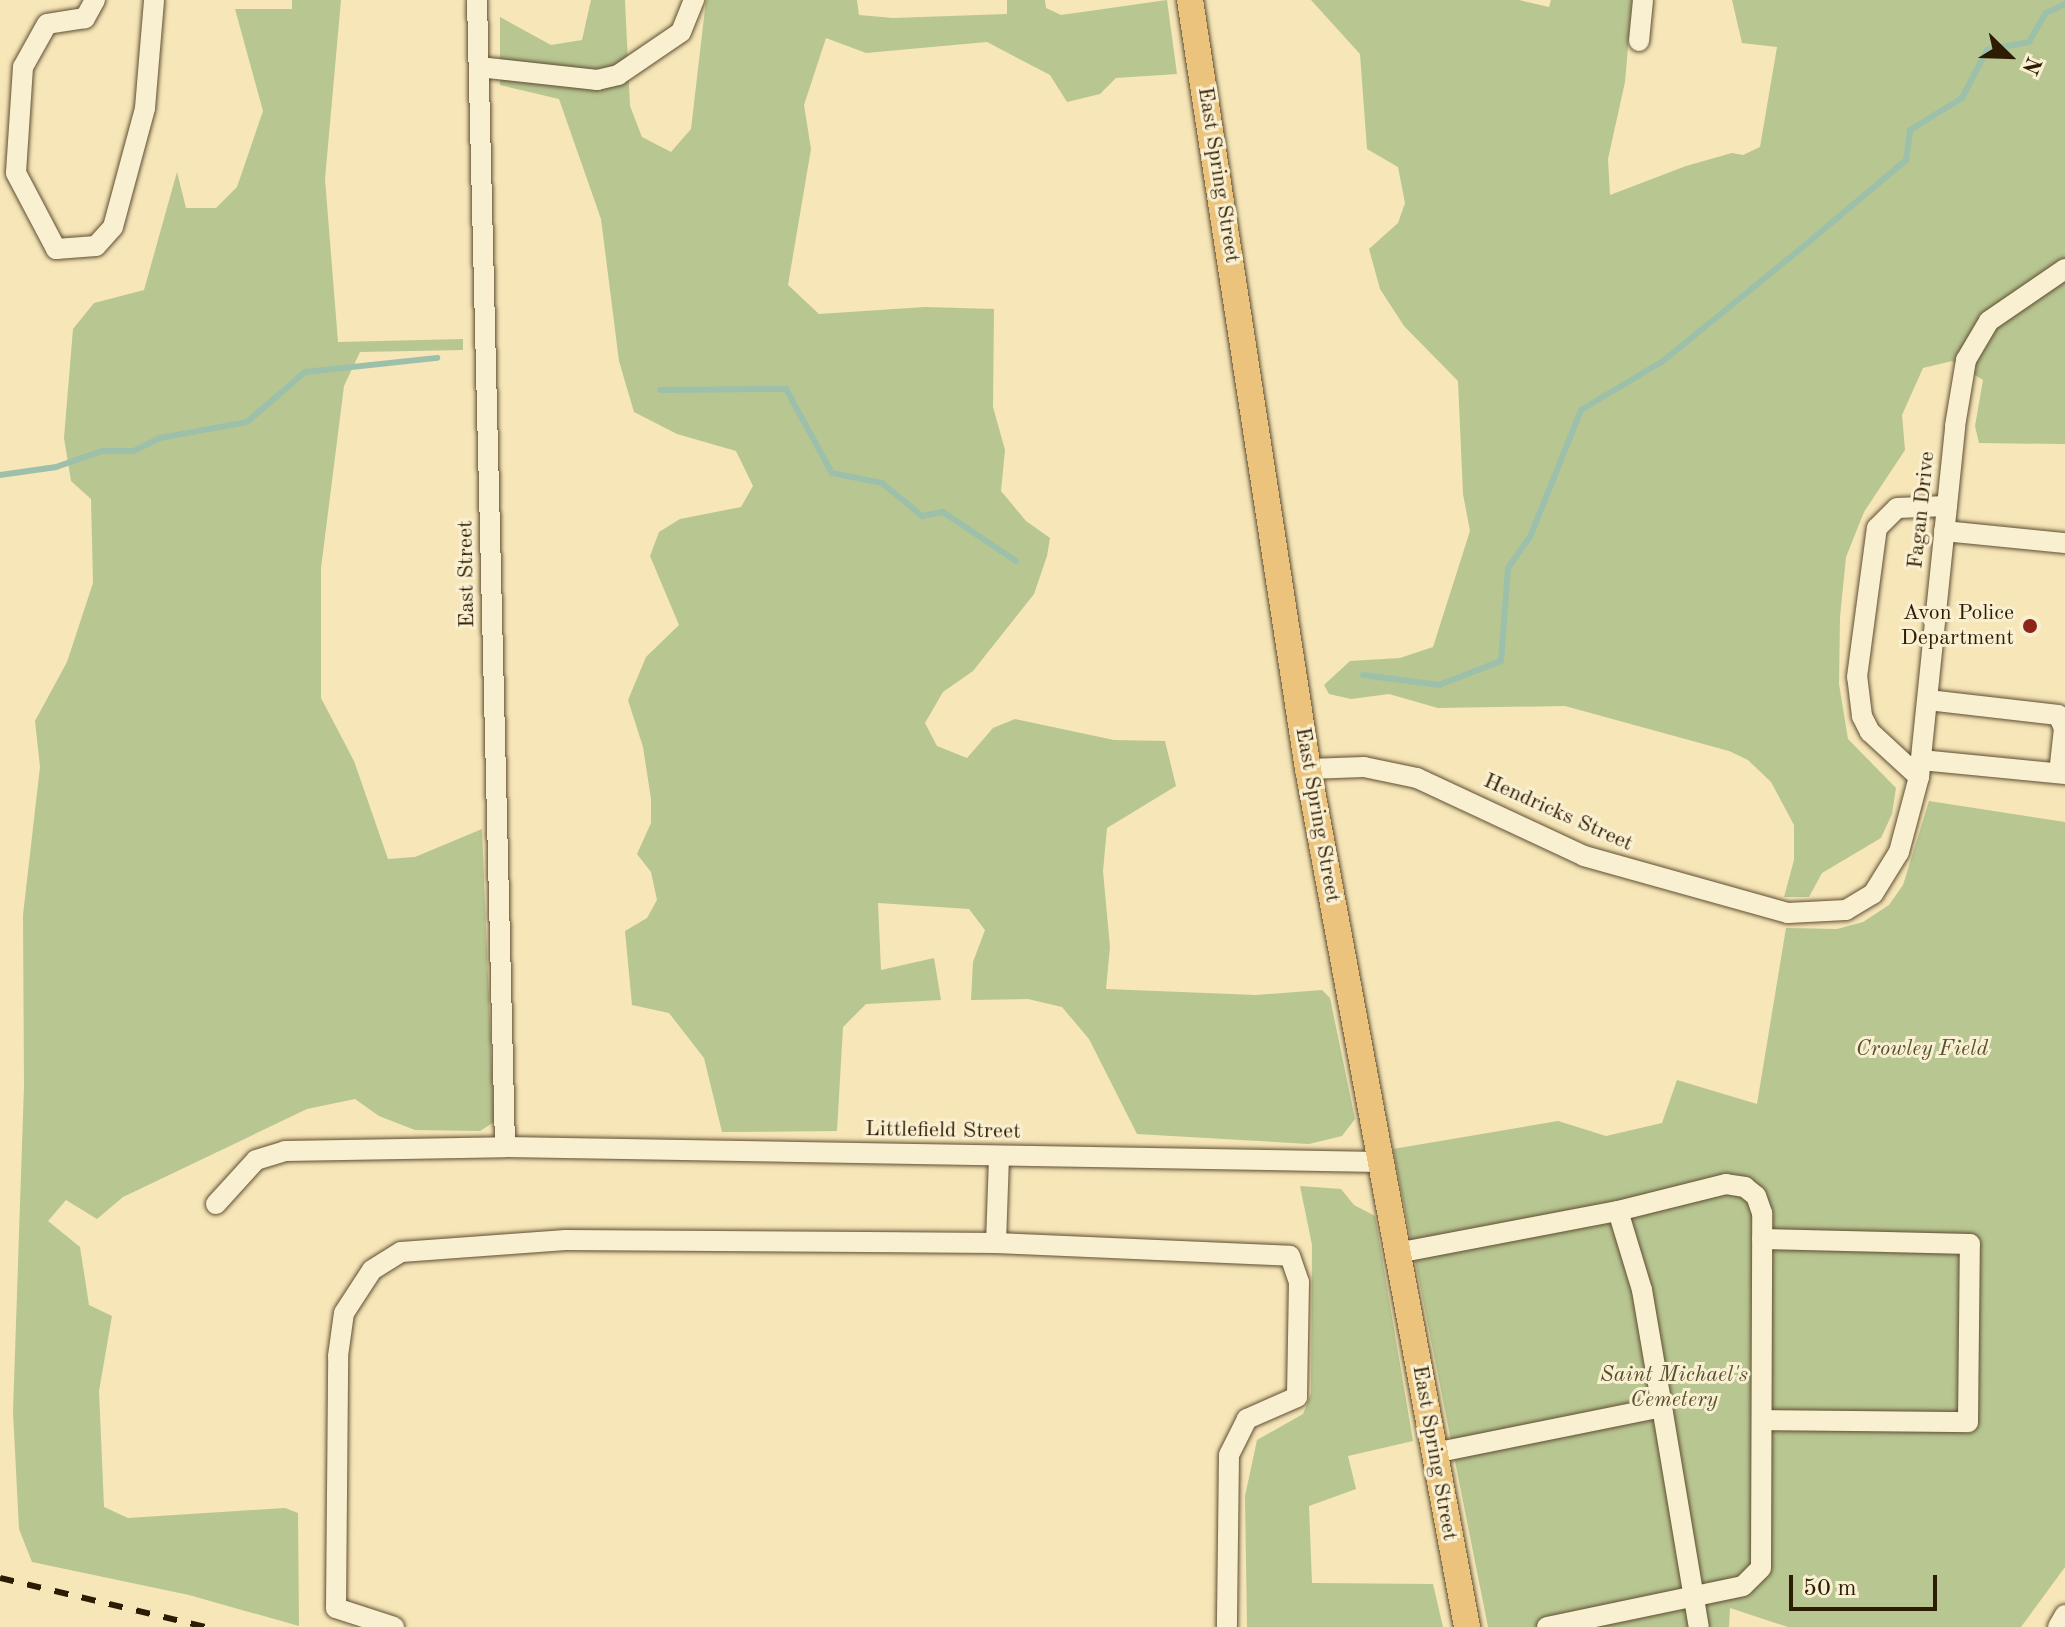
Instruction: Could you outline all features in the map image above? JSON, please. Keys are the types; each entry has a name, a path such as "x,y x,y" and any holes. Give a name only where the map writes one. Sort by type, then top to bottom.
{"main road":[{"name":"East Spring Street","path":"1190,0 1308,769 1467,1627"}],"street":[{"path":"95,0 85,18 47,24 23,67 16,173 56,249 96,246 113,227 145,108 149,1"},
{"name":"East Street","path":"477,0 505,1147"},
{"path":"479,67 597,80 618,75 681,32 694,0"},
{"path":"1639,41 1643,0"},
{"name":"Fagan Drive","path":"1788,913 1846,910 1879,888 1899,852 1920,769 1960,387 1974,340 1997,314 2065,269"},
{"path":"1928,700 2058,715 2064,728 2062,774 1920,769 1870,732 1858,698 1859,663 1877,528 1897,508 1947,506"},
{"path":"1944,531 2065,543"},
{"name":"Hendricks Street","path":"1308,769 1356,767 1417,778 1584,856 1788,913"},
{"name":"Littlefield Street","path":"216,1204 256,1160 285,1151 505,1147 1380,1162"},
{"path":"996,1243 999,1157"},
{"path":"1397,1253 1618,1211 1737,1184 1760,1202 1761,1568 1751,1583 1596,1622 1547,1627"},
{"path":"1618,1211 1642,1290 1699,1627"},
{"path":"1762,1239 1970,1244 1968,1422 1762,1420"},
{"path":"394,1627 336,1608 338,1338 351,1299 381,1262 401,1252 566,1240 996,1243 1294,1259 1299,1282 1297,1397 1247,1419 1229,1455 1227,1627"},
{"path":"1434,1453 1662,1407"},
{"path":"2058,1627 2065,1615"}],"green space":[{"path":"292,0 341,0 325,179 338,342 463,339 463,350 360,352 344,386 321,568 321,698 354,761 388,859 415,857 482,829 494,1122 480,1131 415,1130 379,1116 355,1099 307,1109 123,1197 97,1219 66,1200 48,1221 80,1247 89,1305 112,1316 99,1391 104,1507 128,1518 285,1508 298,1513 299,1626 189,1595 32,1562 19,1529 13,1412 24,1086 23,915 40,767 35,721 67,662 93,583 91,499 71,481 64,438 73,329 94,303 144,290 177,172 186,208 216,208 237,187 263,111 235,9 292,9"},
{"path":"591,0 625,0 630,106 642,137 671,152 691,129 706,0 857,0 859,15 893,18 1007,14 1007,0 1045,0 1046,8 1061,15 1167,0 1177,74 1116,78 1100,94 1067,102 1050,75 987,42 866,53 826,38 804,105 811,149 788,285 819,314 925,307 994,309 993,407 1005,450 1001,491 1026,521 1050,538 1047,556 1034,594 973,671 943,692 925,723 937,746 967,758 993,728 1015,719 1114,740 1165,741 1176,786 1107,828 1103,871 1110,947 1106,989 1256,995 1322,990 1330,998 1355,1119 1342,1136 1309,1144 1137,1134 1089,1039 1062,1007 1028,999 971,1000 973,962 985,930 969,909 878,903 881,970 934,958 941,1000 866,1004 843,1027 837,1131 722,1132 704,1058 669,1013 632,1005 625,931 647,918 657,900 651,872 637,854 651,823 651,799 643,747 628,700 646,657 679,625 650,556 659,532 680,519 741,507 753,486 736,451 677,434 634,412 619,361 601,219 559,99 500,85 500,17 551,45 582,40"},
{"path":"1311,0 1519,0 1549,7 1551,0 1632,0 1625,82 1608,159 1610,195 1686,166 1732,153 1743,155 1760,147 1777,47 1742,43 1732,0 2065,0 2065,444 1979,443 1975,426 1983,380 1952,361 1923,368 1902,415 1905,450 1864,512 1846,557 1840,617 1839,684 1848,739 1896,788 1892,814 1881,838 1822,873 1809,897 1784,897 1794,860 1794,825 1771,782 1748,760 1729,751 1565,706 1438,708 1389,694 1351,699 1329,694 1324,685 1350,661 1400,658 1433,647 1470,531 1463,494 1458,381 1404,326 1380,289 1369,249 1398,223 1405,203 1398,167 1367,149 1360,54"},
{"name":"Saint Michael's Cemetery","path":"1929,801 2065,822 2065,1567 2021,1627 1788,1627 1730,1608 1729,1627 1488,1627 1393,1149 1558,1121 1606,1136 1662,1123 1677,1080 1757,1104 1786,928 1837,929 1863,922 1889,905 1903,885"},
{"path":"1300,1186 1341,1189 1354,1205 1375,1216 1413,1441 1348,1456 1356,1489 1309,1506 1312,1583 1433,1584 1443,1627 1247,1627 1245,1496 1257,1440 1303,1414 1311,1393 1312,1245"}],"waterway":[{"path":"1363,675 1439,685 1501,661 1508,568 1530,537 1581,410 1663,361 1798,251 1906,160 1910,130 1962,98 1987,50 2029,42 2046,13 2065,4"},
{"path":"0,475 56,467 102,451 134,451 160,438 247,422 305,372 437,358"},
{"path":"660,390 786,389 832,473 882,483 922,516 943,512 1016,561"}],"railway":[{"path":"0,1578 206,1627"}],"place":[{"name":"Avon Police Department","path":"2030,626"}],"park label":[{"name":"Crowley Field","path":"1922,1050"}]}
